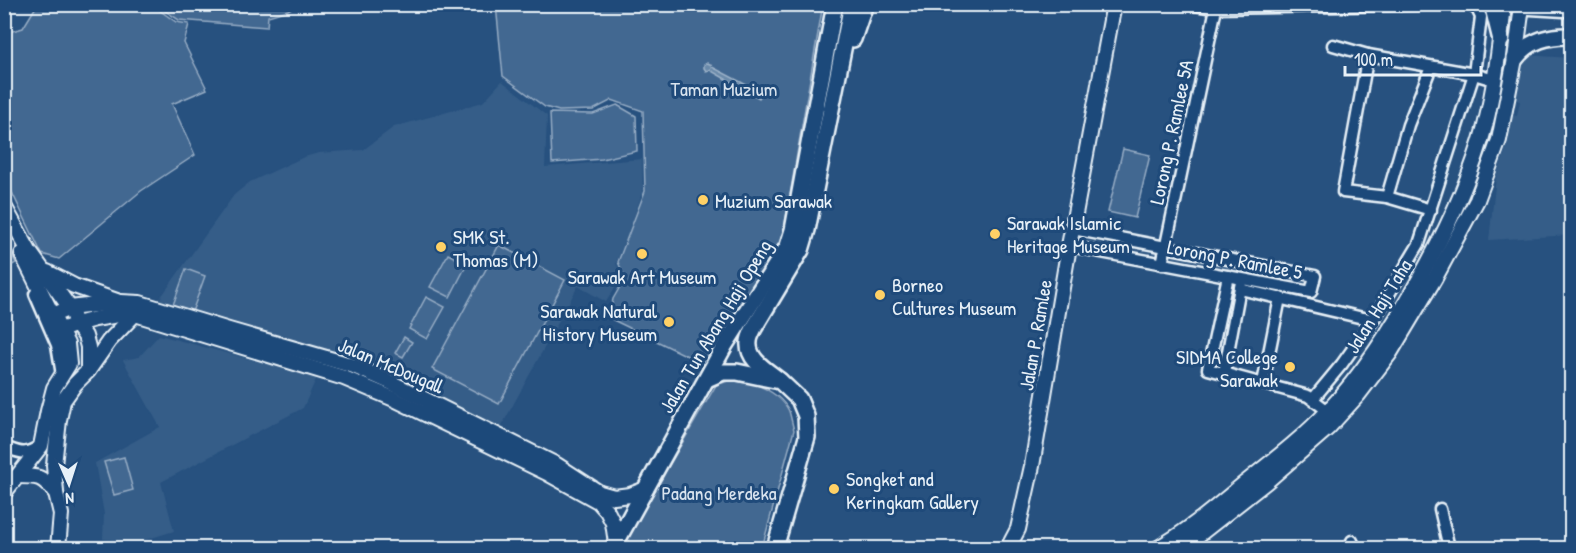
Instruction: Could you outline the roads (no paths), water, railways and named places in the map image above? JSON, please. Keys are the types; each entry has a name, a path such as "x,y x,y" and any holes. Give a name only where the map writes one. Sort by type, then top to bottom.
{"main road":[{"name":"Jalan Tun Abang Haji Openg","path":"775,549 807,437 806,416 799,399 755,360 750,352 749,342 754,328 801,250 807,230 852,4"},
{"path":"834,94 865,4"},
{"name":"Jalan P. Ramlee","path":"1008,549 1018,529 1032,466 1114,4"},
{"path":"1492,4 1501,40"},
{"name":"Jalan Haji Taha","path":"1158,549 1180,536 1290,447 1328,411 1370,360 1435,252 1464,191 1485,127 1501,40 1504,4"},
{"path":"1520,5 1572,9"},
{"name":"Jalan Haji Taha","path":"1182,549 1266,482 1328,428 1358,395 1390,353 1435,278 1477,200 1499,140 1515,59 1520,5"},
{"name":"Jalan Tun Abang Haji Openg","path":"614,546 725,345 788,246 833,8"},
{"path":"1515,59 1531,43 1551,36 1572,36"},
{"path":"4,206 29,251 70,308 76,324 85,336 88,347 88,371"},
{"path":"4,221 61,330 67,344 69,364 54,388 41,446 9,480"},
{"path":"42,269 74,286 121,302"},
{"name":"Jalan McDougall","path":"53,315 70,308 121,302 140,303 354,366 557,465 600,493 614,496 630,495 646,489"},
{"path":"58,549 61,514 56,493 54,465 63,401 109,341 135,314"},
{"name":"Jalan McDougall","path":"61,330 90,319 135,314 344,378 394,399 549,474 598,501 607,511 613,523 614,546"},
{"path":"707,379 723,372 737,372 780,381"},
{"path":"9,480 31,476 41,478 47,481 56,493"},
{"name":"Jalan P. Ramlee","path":"1018,529 1019,549"}],"street":[{"path":"1187,4 1216,8 1458,4"},
{"path":"1313,399 1374,320 1419,244 1474,74 1481,17 1477,9 1468,4"},
{"name":"Lorong P. Ramlee 5A","path":"1162,264 1216,8"},
{"path":"1333,45 1368,55 1474,74 1494,80"},
{"path":"1368,55 1343,192 1387,197 1431,210"},
{"path":"1387,197 1408,126 1431,67"},
{"name":"Lorong P. Ramlee 5","path":"1070,246 1228,276 1240,284 1311,292 1315,276 1073,229"},
{"path":"28,265 25,268 26,271 57,345 62,375"},
{"path":"1228,276 1208,369 1308,396 1328,411"},
{"path":"1224,373 1240,284 1281,298 1374,320"},
{"path":"1263,383 1281,298"},
{"path":"4,447 22,454 41,446"},
{"path":"1440,509 1449,549"}],"place":[{"name":"Muzium Sarawak","path":"703,200"},
{"name":"Sarawak Islamic Heritage Museum","path":"995,234"},
{"name":"SMK St. Thomas (M)","path":"441,247"},
{"name":"Sarawak Art Museum","path":"642,254"},
{"name":"Borneo Cultures Museum","path":"880,295"},
{"name":"Sarawak Natural History Museum","path":"669,322"},
{"name":"SIDMA College Sarawak","path":"1290,367"},
{"name":"Songket and Keringkam Gallery","path":"834,489"}],"park label":[{"name":"Taman Muzium","path":"724,88"},
{"name":"Padang Merdeka","path":"719,492"}]}
